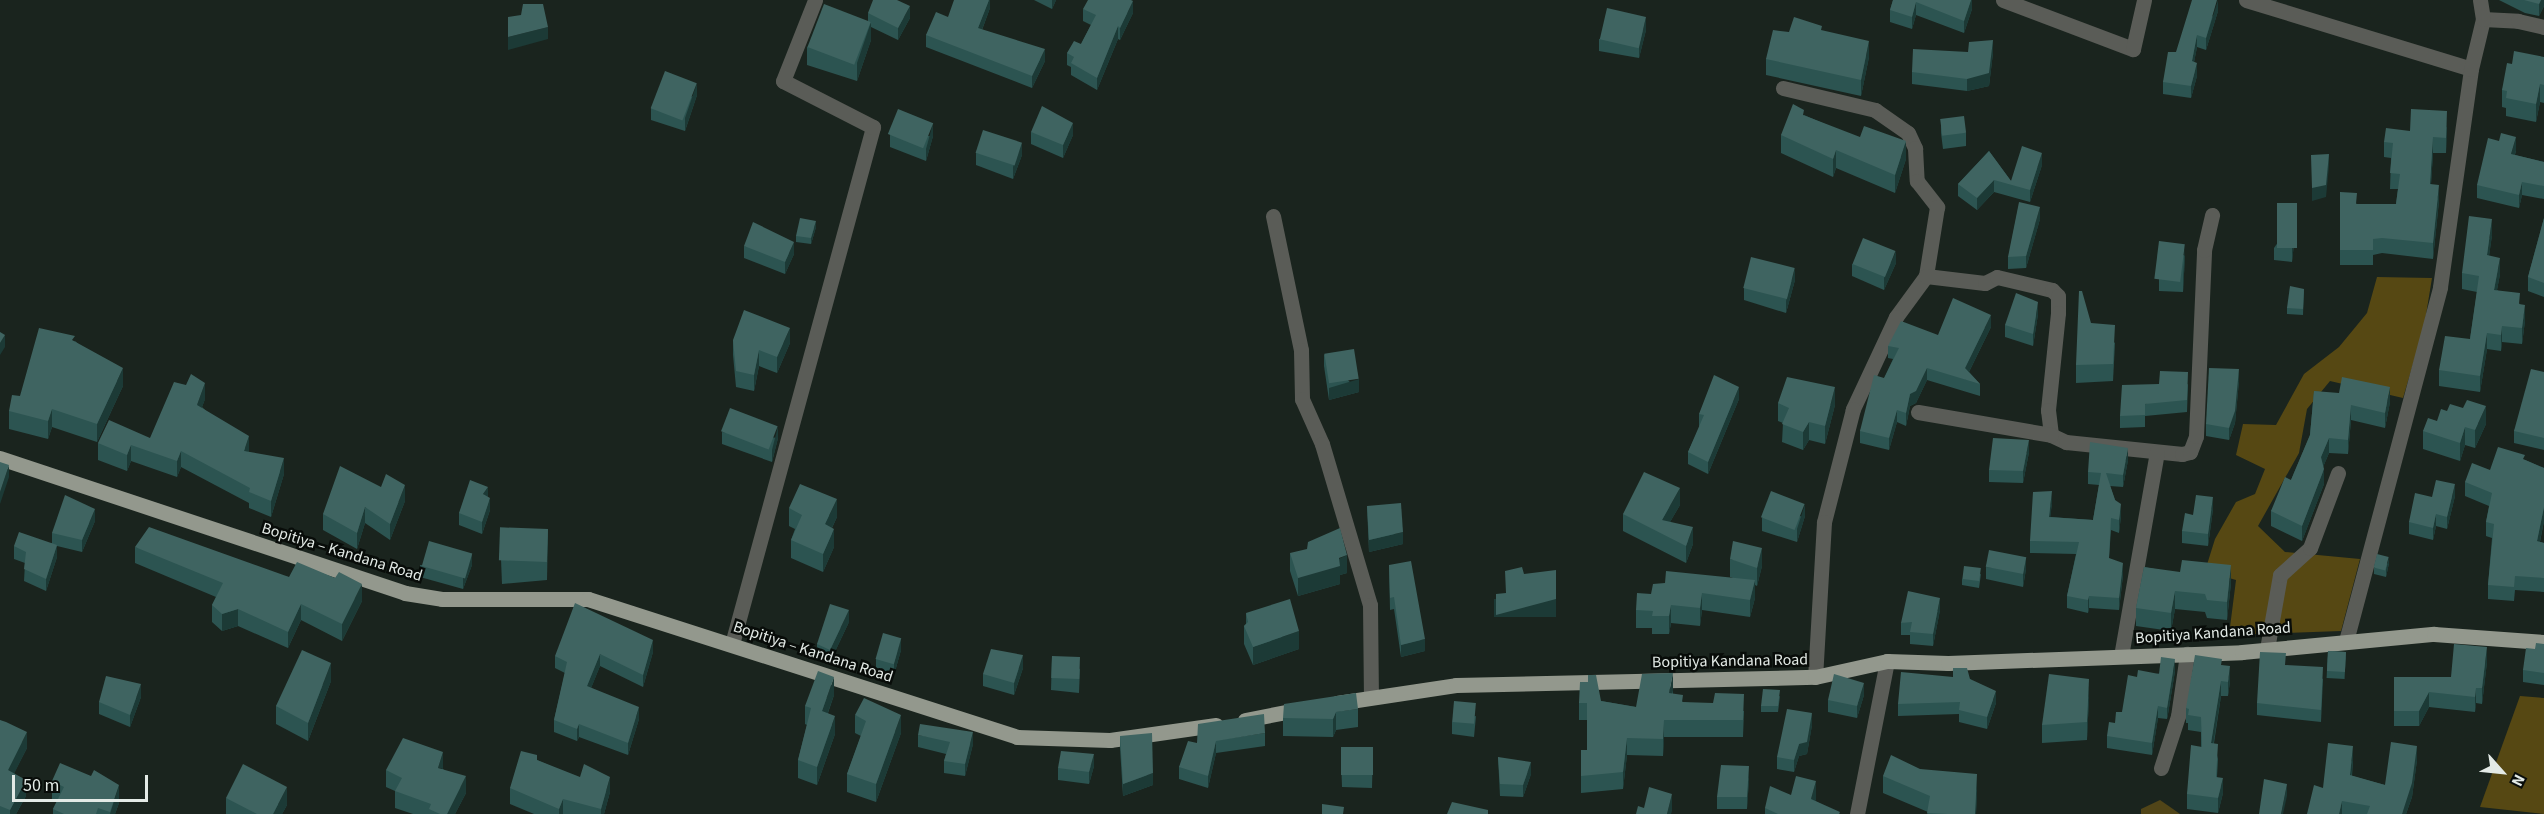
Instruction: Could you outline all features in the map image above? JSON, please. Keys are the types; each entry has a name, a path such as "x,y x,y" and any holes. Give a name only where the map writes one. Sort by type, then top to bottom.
{"main road":[{"name":"Bopitiya – Kandana Road","path":"0,458 405,593 442,599 588,598 922,706"},
{"name":"Bopitiya Kandana Road","path":"922,706 1017,737 1110,740 1371,696 1456,685 1815,677 1887,661 1948,663 2187,654 2434,634 2544,642"}],"street":[{"path":"732,644 873,127 783,81 815,0"},
{"path":"2003,0 2133,49 2144,0"},
{"path":"2246,0 2471,69"},
{"path":"2346,640 2440,287 2471,69 2483,19 2480,0"},
{"path":"2483,19 2518,21 2544,27"},
{"path":"1783,88 1875,110 1908,133 1915,148 1917,181 1937,207 1926,276 1896,317 1853,409 1824,522 1815,677"},
{"path":"1918,412 2051,435 2066,442 2157,452 2190,452 2196,436 2204,250 2212,215"},
{"path":"1273,216 1301,350 1302,399 1322,444 1370,605 1371,696"},
{"path":"1926,276 1985,283 1997,277 2052,290 2058,296 2048,410 2051,435"},
{"path":"2121,656 2157,452"},
{"path":"2267,649 2280,575 2310,548 2338,473"},
{"path":"2161,768 2178,716 2187,654"},
{"path":"1857,814 1887,661"}],"shaded area":[{"path":"2377,277 2432,278 2424,327 2403,398 2330,381 2307,409 2299,453 2258,526 2285,552 2360,559 2341,631 2229,635 2236,580 2205,571 2215,539 2236,502 2255,494 2265,469 2236,455 2243,424 2276,425 2304,374 2339,347 2367,313"},
{"path":"2520,696 2544,698 2544,814 2480,807"},
{"path":"2160,800 2180,814 2141,814 2141,809"}],"building":[{"path":"873,0 897,0 910,6 898,28 868,13"},
{"path":"954,0 989,0 978,28 1045,49 1032,76 926,35 936,12 948,17"},
{"path":"1088,0 1133,1 1120,28 1118,26 1097,78 1071,63 1074,57 1067,53 1074,41 1081,44 1096,15 1083,9"},
{"path":"1893,0 1971,0 1964,21 1916,2 1912,17 1890,10"},
{"path":"2192,0 2217,0 2206,38 2197,35 2192,61 2197,63 2191,86 2163,82 2168,52 2176,52"},
{"path":"2524,0 2541,0 2539,4"},
{"path":"523,4 543,4 548,27 508,37 508,17 521,15"},
{"path":"824,4 871,22 854,65 808,47"},
{"path":"1607,8 1646,17 1639,48 1600,39"},
{"path":"1794,17 1822,26 1821,30 1869,41 1861,80 1766,59 1773,30 1789,32"},
{"path":"1993,40 1989,73 1967,79 1912,72 1913,49 1968,52 1969,42"},
{"path":"2514,51 2544,57 2544,85 2540,84 2536,104 2506,98 2507,91 2502,90 2507,63 2512,64"},
{"path":"665,71 697,83 682,121 651,108"},
{"path":"1793,104 1804,110 1803,115 1860,137 1864,126 1906,141 1895,175 1836,150 1833,159 1781,135"},
{"path":"1042,106 1073,123 1063,145 1031,132"},
{"path":"898,109 933,123 923,148 888,134"},
{"path":"2411,109 2447,111 2446,138 2433,137 2430,184 2439,185 2433,243 2382,238 2373,239 2373,250 2340,250 2340,192 2357,193 2356,204 2396,204 2400,174 2390,173 2393,143 2384,142 2386,128 2410,131"},
{"path":"1964,116 1966,133 1942,136 1940,119"},
{"path":"983,130 1022,143 1015,165 976,153"},
{"path":"2501,133 2516,137 2511,154 2544,162 2544,186 2522,182 2519,195 2477,185 2488,138 2499,141"},
{"path":"2022,146 2042,153 2030,190 1994,180 1977,198 1958,184 1989,151 2011,181"},
{"path":"2329,154 2326,185 2312,188 2311,155"},
{"path":"2019,202 2040,207 2026,256 2008,257"},
{"path":"2277,203 2297,203 2297,248 2277,248"},
{"path":"2469,216 2492,219 2487,255 2500,258 2494,290 2520,293 2519,304 2525,305 2522,328 2502,326 2501,335 2487,333 2480,376 2439,370 2445,336 2470,339 2479,276 2462,273"},
{"path":"800,218 816,221 811,238 796,236"},
{"path":"2544,218 2544,283 2528,277"},
{"path":"753,222 794,242 785,262 744,246"},
{"path":"1863,238 1895,251 1885,277 1853,264"},
{"path":"2159,241 2185,244 2180,282 2154,279"},
{"path":"1751,257 1795,268 1787,299 1743,288"},
{"path":"2290,286 2304,289 2303,309 2287,308"},
{"path":"2079,291 2082,291 2091,323 2115,325 2113,364 2076,365"},
{"path":"2016,293 2038,302 2033,334 2005,325"},
{"path":"1953,298 1991,315 1965,368 1980,384 1927,368 1916,391 1910,394 1906,413 1897,410 1889,438 1860,431 1874,375 1884,378 1899,348 1888,346 1901,321 1938,335"},
{"path":"744,310 790,328 777,357 759,350 754,375 736,371 733,340"},
{"path":"39,328 75,336 72,340 123,368 97,424 52,409 48,421 9,411 12,395 20,396"},
{"path":"0,332 5,335 0,343"},
{"path":"1354,349 1359,379 1329,383 1324,354"},
{"path":"2209,368 2239,369 2235,411 2229,428 2206,424"},
{"path":"2531,369 2544,372 2544,438 2514,431"},
{"path":"2160,371 2188,372 2187,400 2145,404 2145,415 2120,416 2122,385 2159,384"},
{"path":"191,374 205,383 197,405 249,436 244,451 284,458 271,501 249,492 250,488 181,451 177,461 131,445 127,455 98,443 109,420 150,438 174,382 186,385"},
{"path":"1714,375 1739,387 1708,462 1688,452 1704,415 1699,414"},
{"path":"1787,377 1835,387 1825,426 1809,422 1803,432 1782,424 1789,408 1778,403"},
{"path":"2342,377 2390,387 2385,413 2351,405 2348,440 2329,438 2321,457 2324,469 2302,526 2271,511 2285,477 2291,480 2310,435 2314,391 2339,393"},
{"path":"2467,400 2486,406 2475,430 2465,427 2460,443 2423,431 2428,418 2437,421 2441,409 2447,411 2450,404 2463,408"},
{"path":"730,408 778,426 769,450 721,431"},
{"path":"1993,438 2029,440 2023,471 1989,470"},
{"path":"2090,442 2128,448 2123,475 2106,473 2115,500 2121,504 2119,520 2111,518 2109,558 2123,563 2119,598 2089,596 2088,600 2067,596 2079,542 2030,541 2033,492 2052,491 2049,517 2093,520 2101,473 2088,472"},
{"path":"2498,447 2525,455 2523,459 2544,468 2544,507 2537,541 2544,543 2544,578 2515,576 2514,587 2488,585 2494,524 2486,522 2492,493 2465,482 2472,463 2490,470"},
{"path":"0,462 9,465 0,492"},
{"path":"340,466 381,487 386,474 405,485 390,524 365,507 357,533 323,514"},
{"path":"1644,472 1680,488 1662,520 1693,527 1686,546 1623,514"},
{"path":"470,480 488,487 483,494 490,498 482,522 459,513"},
{"path":"2436,480 2455,484 2447,517 2436,514 2433,528 2409,522 2415,493 2432,497"},
{"path":"800,484 837,499 825,524 834,529 823,554 791,540 802,515 789,508"},
{"path":"1771,491 1805,504 1795,530 1761,517"},
{"path":"65,495 95,509 82,540 52,533"},
{"path":"2196,495 2213,497 2208,534 2182,531 2185,513 2193,515"},
{"path":"1401,503 1403,532 1369,540 1367,506"},
{"path":"149,527 289,577 297,562 335,578 339,572 362,584 342,624 301,604 288,632 238,609 222,614 212,605 223,583 135,547"},
{"path":"500,527 548,529 547,562 499,560"},
{"path":"1340,528 1347,555 1339,558 1340,566 1298,578 1290,553 1307,549 1308,542"},
{"path":"19,532 57,545 46,579 24,569 26,552 14,546"},
{"path":"429,541 472,553 465,578 422,566"},
{"path":"1733,541 1762,548 1757,568 1730,559"},
{"path":"1989,550 2026,557 2023,574 1986,567"},
{"path":"2377,554 2389,557 2385,570 2374,568"},
{"path":"2182,560 2231,565 2227,602 2207,600 2205,594 2175,591 2171,613 2136,608 2144,567 2180,572"},
{"path":"1411,561 1425,639 1401,645 1394,597 1390,598 1389,565"},
{"path":"1964,566 1981,568 1979,581 1962,579"},
{"path":"1522,567 1524,574 1556,570 1556,599 1496,615 1496,594 1506,593 1505,571"},
{"path":"1666,571 1755,580 1750,600 1702,593 1700,608 1671,605 1669,616 1652,616 1653,611 1636,610 1637,593 1651,594 1653,584 1665,583"},
{"path":"1908,591 1940,598 1933,634 1910,632 1912,622 1901,623"},
{"path":"1290,599 1299,631 1253,647 1244,626 1248,622 1246,613"},
{"path":"575,603 653,640 643,675 600,654 587,686 639,707 628,743 579,724 577,729 554,720 567,662 555,656"},
{"path":"830,604 849,610 830,650 817,644"},
{"path":"883,633 901,638 894,664 876,659"},
{"path":"2536,643 2544,644 2544,673 2523,670 2526,648 2535,649"},
{"path":"2454,644 2487,647 2482,688 2476,688 2475,697 2429,692 2419,711 2394,711 2394,677 2451,677"},
{"path":"991,649 1023,655 1014,683 983,674"},
{"path":"302,650 331,663 308,723 276,706"},
{"path":"2328,651 2346,652 2345,672 2327,671"},
{"path":"2260,652 2286,653 2285,665 2323,667 2321,710 2257,703"},
{"path":"2195,655 2222,659 2221,665 2230,666 2228,682 2221,681 2211,743 2218,744 2216,777 2223,778 2218,798 2187,794 2191,745 2202,747 2201,717 2188,715 2189,709 2186,708"},
{"path":"1052,656 1080,657 1079,679 1051,678"},
{"path":"2161,657 2175,659 2167,708 2158,706 2152,743 2107,736 2109,722 2115,723 2116,712 2122,712 2128,675 2137,677 2138,670 2159,674"},
{"path":"1953,668 1967,668 1970,679 1996,691 1987,717 1959,710 1960,702 1898,704 1901,672 1953,677"},
{"path":"818,671 834,677 822,711 835,716 817,767 798,760 811,708 805,706"},
{"path":"1673,673 1669,693 1683,695 1682,702 1713,703 1715,693 1744,694 1743,720 1664,720 1663,739 1627,738 1623,772 1581,776 1581,750 1587,750 1587,703 1579,703 1580,682 1588,682 1588,675 1596,675 1601,701 1636,707 1642,674"},
{"path":"1834,674 1864,683 1857,706 1828,700"},
{"path":"2049,674 2089,679 2087,722 2042,725"},
{"path":"106,676 141,684 130,715 99,702"},
{"path":"1763,689 1780,690 1778,706 1761,706"},
{"path":"1356,693 1358,709 1336,712 1333,719 1283,718 1284,704"},
{"path":"864,698 901,715 876,784 847,774 866,721 855,715"},
{"path":"1454,701 1476,703 1474,724 1452,722"},
{"path":"1787,709 1812,713 1807,742 1799,744 1794,760 1777,757"},
{"path":"1264,714 1265,733 1216,741 1208,776 1179,767 1188,741 1197,743 1198,724"},
{"path":"0,720 27,732 8,770 26,780 10,810 0,806"},
{"path":"920,724 973,732 965,764 944,761 950,742 918,735"},
{"path":"1152,733 1153,773 1123,784 1120,736"},
{"path":"403,738 443,752 438,768 466,776 447,814 440,814 429,809 431,804 395,791 402,778 386,770"},
{"path":"2391,742 2417,746 2412,783 2402,814 2367,814 2370,806 2342,801 2339,814 2307,814 2314,785 2323,788 2328,743 2353,746 2350,775 2385,785"},
{"path":"1341,747 1373,747 1373,775 1341,775"},
{"path":"521,751 537,755 537,760 580,777 584,764 610,777 601,809 563,799 559,809 510,788"},
{"path":"1061,751 1094,754 1089,772 1058,768"},
{"path":"1891,755 1920,769 1977,774 1975,814 1927,813 1930,796 1883,776"},
{"path":"1498,757 1531,762 1523,785 1500,784"},
{"path":"60,763 91,776 94,770 119,785 110,812 98,808 96,814 64,814 53,809 64,787 52,781"},
{"path":"243,764 287,787 273,814 257,814 226,798"},
{"path":"1721,765 1749,766 1747,797 1717,797"},
{"path":"1796,776 1816,781 1811,799 1840,812 1839,814 1778,814 1765,808 1770,786 1791,795"},
{"path":"2264,779 2287,784 2281,814 2259,814"},
{"path":"1649,787 1672,794 1667,814 1636,814 1638,806 1644,808"},
{"path":"1452,802 1488,810 1488,814 1447,814"},
{"path":"1322,804 1344,807 1343,814 1322,814"}]}
